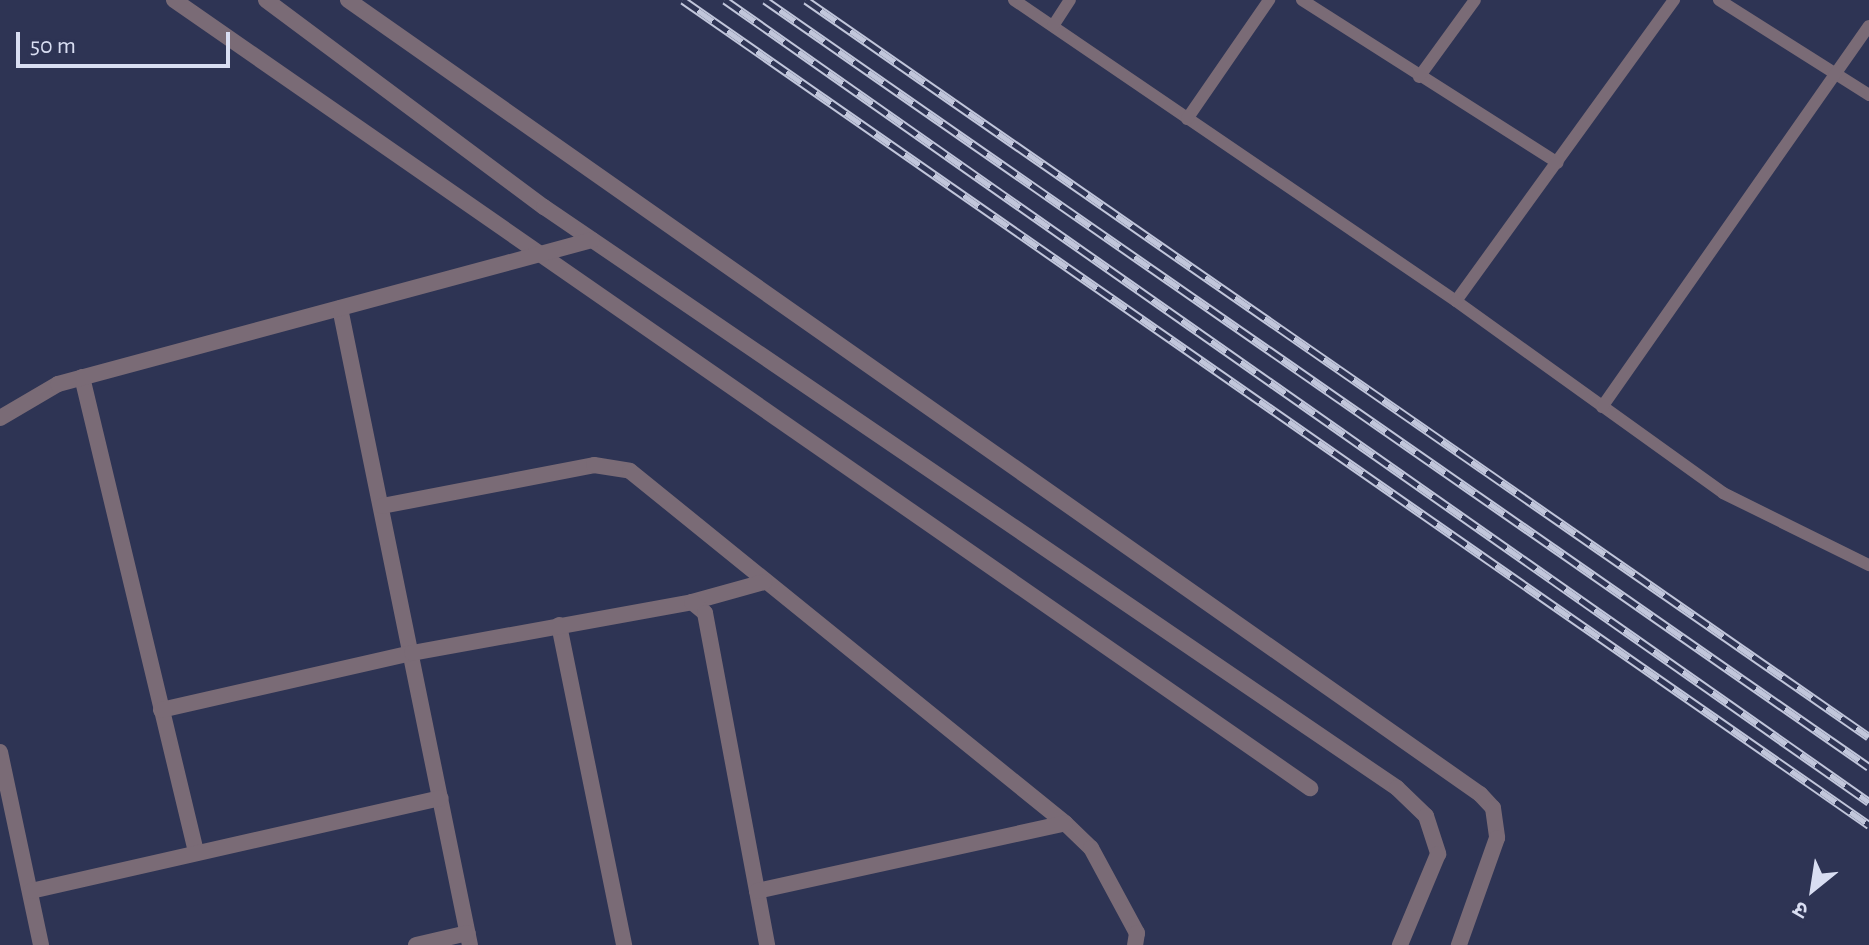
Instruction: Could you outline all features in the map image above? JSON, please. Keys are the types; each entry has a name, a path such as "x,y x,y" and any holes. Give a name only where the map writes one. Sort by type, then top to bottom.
{"street":[{"path":"174,0 542,255 969,558 1310,788"},
{"path":"266,0 592,240 1397,788 1426,816 1438,854 1400,945"},
{"path":"348,0 1480,794 1493,808 1497,838 1459,945"},
{"path":"0,418 58,384 592,240"},
{"path":"340,308 469,939 416,945"},
{"path":"82,377 196,853"},
{"path":"382,506 617,466 1065,823 1091,848 1137,933 1135,945"},
{"path":"161,710 412,653 692,602 764,582"},
{"path":"692,602 705,613 767,945"},
{"path":"559,625 624,945"},
{"path":"0,752 41,945"},
{"path":"31,891 441,798"},
{"path":"757,891 1065,823"}],"lane":[{"path":"1014,0 1456,301 1602,407 1768,520 1869,565"},
{"path":"1053,26 1070,0"},
{"path":"1187,119 1269,0"},
{"path":"1302,0 1558,163"},
{"path":"1419,77 1475,0"},
{"path":"1456,301 1674,0"},
{"path":"1719,0 1869,95"},
{"path":"1602,407 1869,26"}],"railway":[{"path":"683,0 1869,825"},
{"path":"725,0 1869,802"},
{"path":"765,0 1869,767"},
{"path":"806,0 1869,737"}]}
